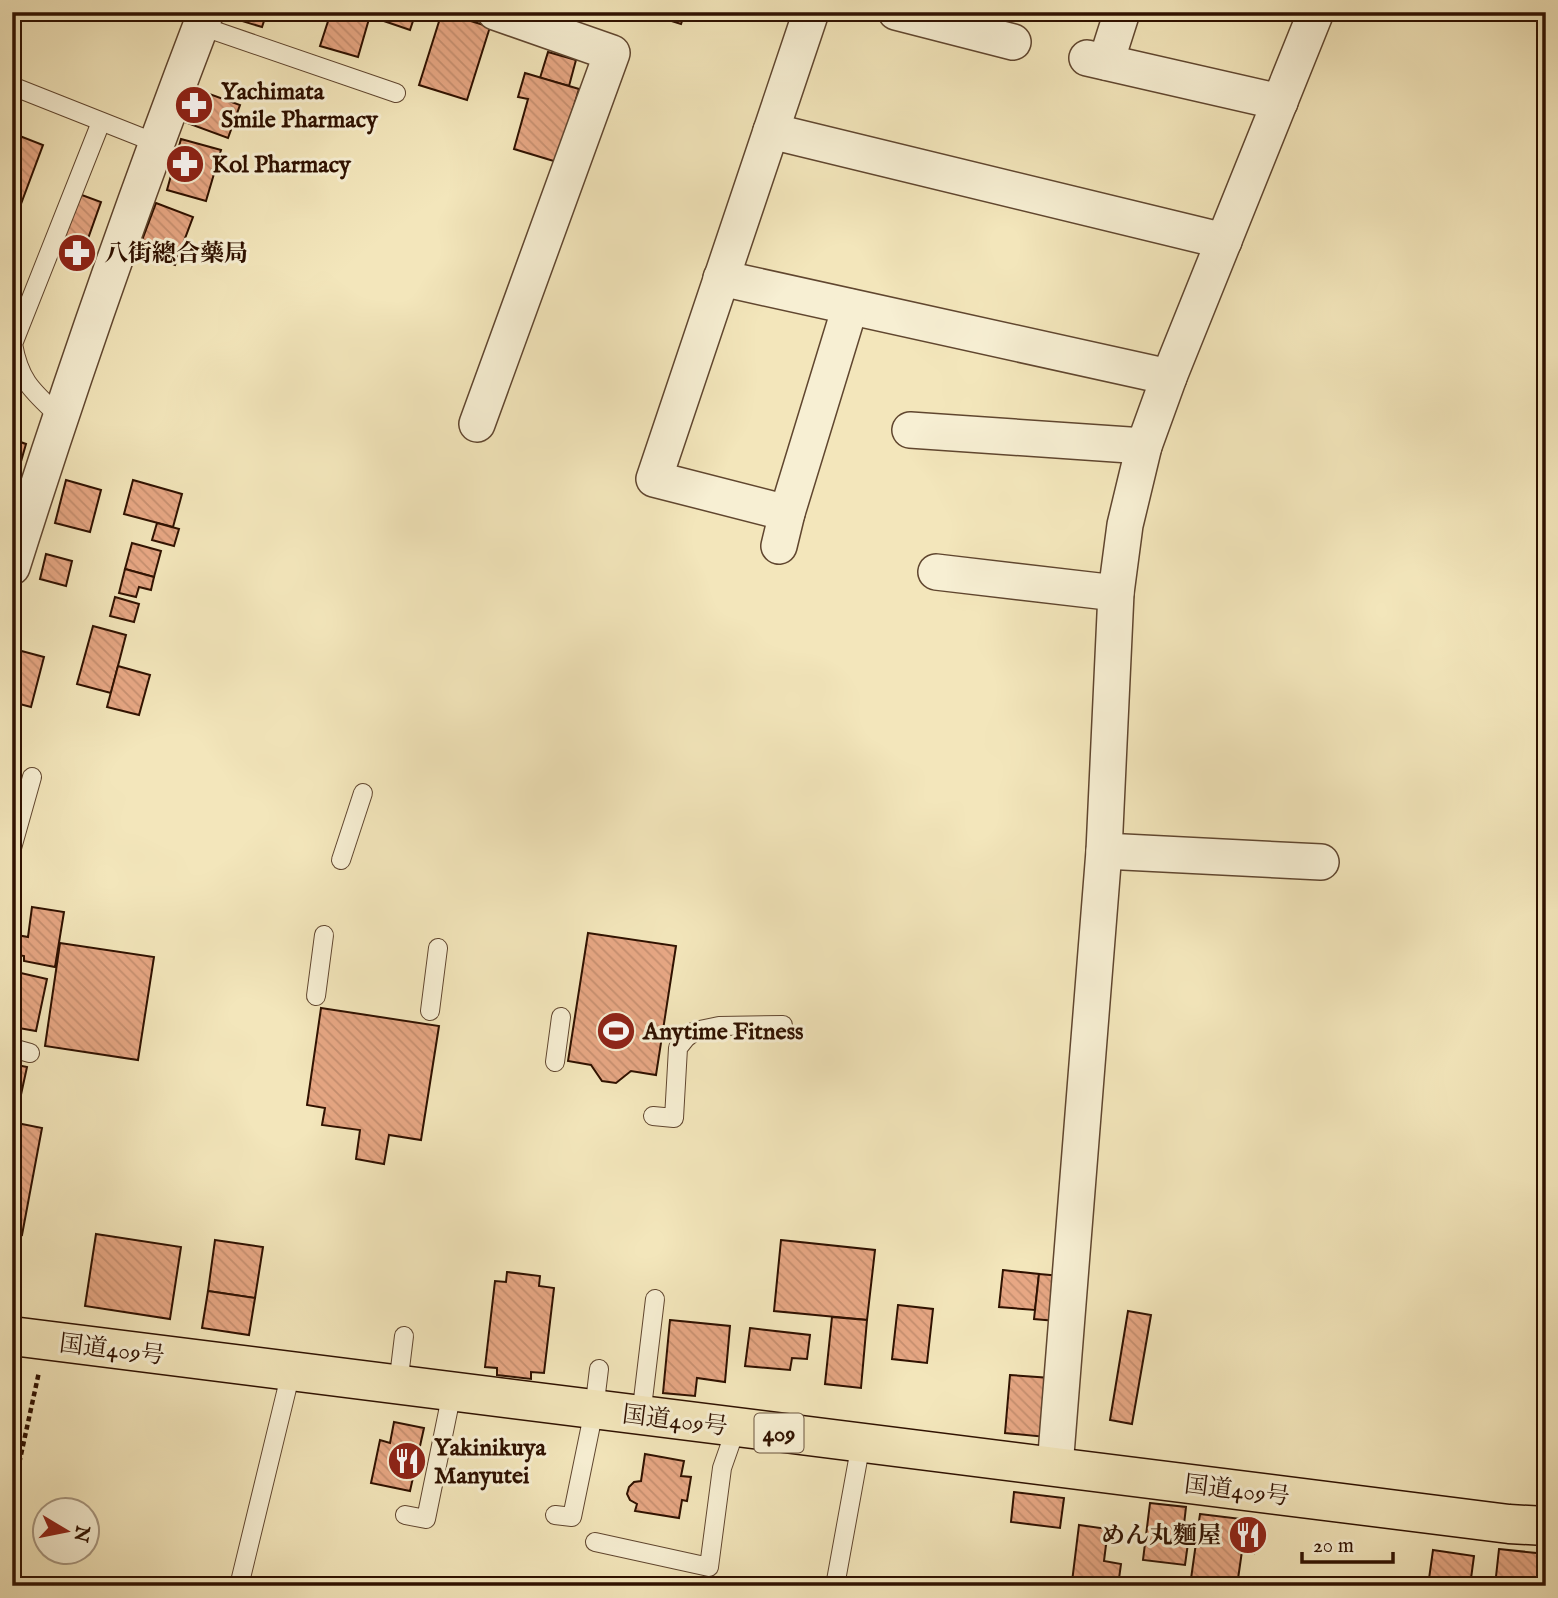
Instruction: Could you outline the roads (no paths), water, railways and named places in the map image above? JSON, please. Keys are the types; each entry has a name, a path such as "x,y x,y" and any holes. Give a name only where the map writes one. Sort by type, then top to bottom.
{"highway":[{"name":"国道409号","path":"29,1338 1509,1524 1546,1526"}],"street":[{"path":"477,424 612,53 495,12"},
{"path":"811,12 654,479 783,529 850,307"},
{"path":"896,12 1013,42"},
{"path":"1122,12 1097,60 1280,102"},
{"path":"1055,1467 1104,851 1116,593 1125,525 1144,446 1169,377 1316,12"},
{"path":"12,567 20,516 61,418 156,143 203,19"},
{"path":"771,131 1224,241"},
{"path":"721,278 1169,377"},
{"path":"910,430 1144,446"},
{"path":"936,572 1116,593"},
{"path":"1104,851 1321,862"}],"lane":[{"path":"203,19 396,93"},
{"path":"12,86 156,143"},
{"path":"61,418 27,386 16,364 13,344 101,122"},
{"path":"12,848 32,777"},
{"path":"341,860 363,793"},
{"path":"316,996 324,934"},
{"path":"430,1011 438,948"},
{"path":"555,1062 561,1017"},
{"path":"653,1116 674,1118 678,1048 695,1031 719,1026 783,1025"},
{"path":"641,1416 655,1299"},
{"path":"398,1385 404,1336"},
{"path":"555,1515 572,1517 594,1410 599,1369"},
{"path":"239,1586 291,1372"},
{"path":"405,1515 426,1519 452,1392"},
{"path":"595,1542 709,1567 722,1468 736,1427"},
{"path":"835,1586 861,1443"}],"place":[{"name":"Yachimata Smile Pharmacy","path":"194,105"},
{"name":"Kol Pharmacy","path":"185,164"},
{"name":"八街總合藥局","path":"77,253"},
{"name":"Anytime Fitness","path":"616,1031"},
{"name":"Yakinikuya Manyutei","path":"407,1461"},
{"name":"めん丸麵屋","path":"1248,1535"}]}
